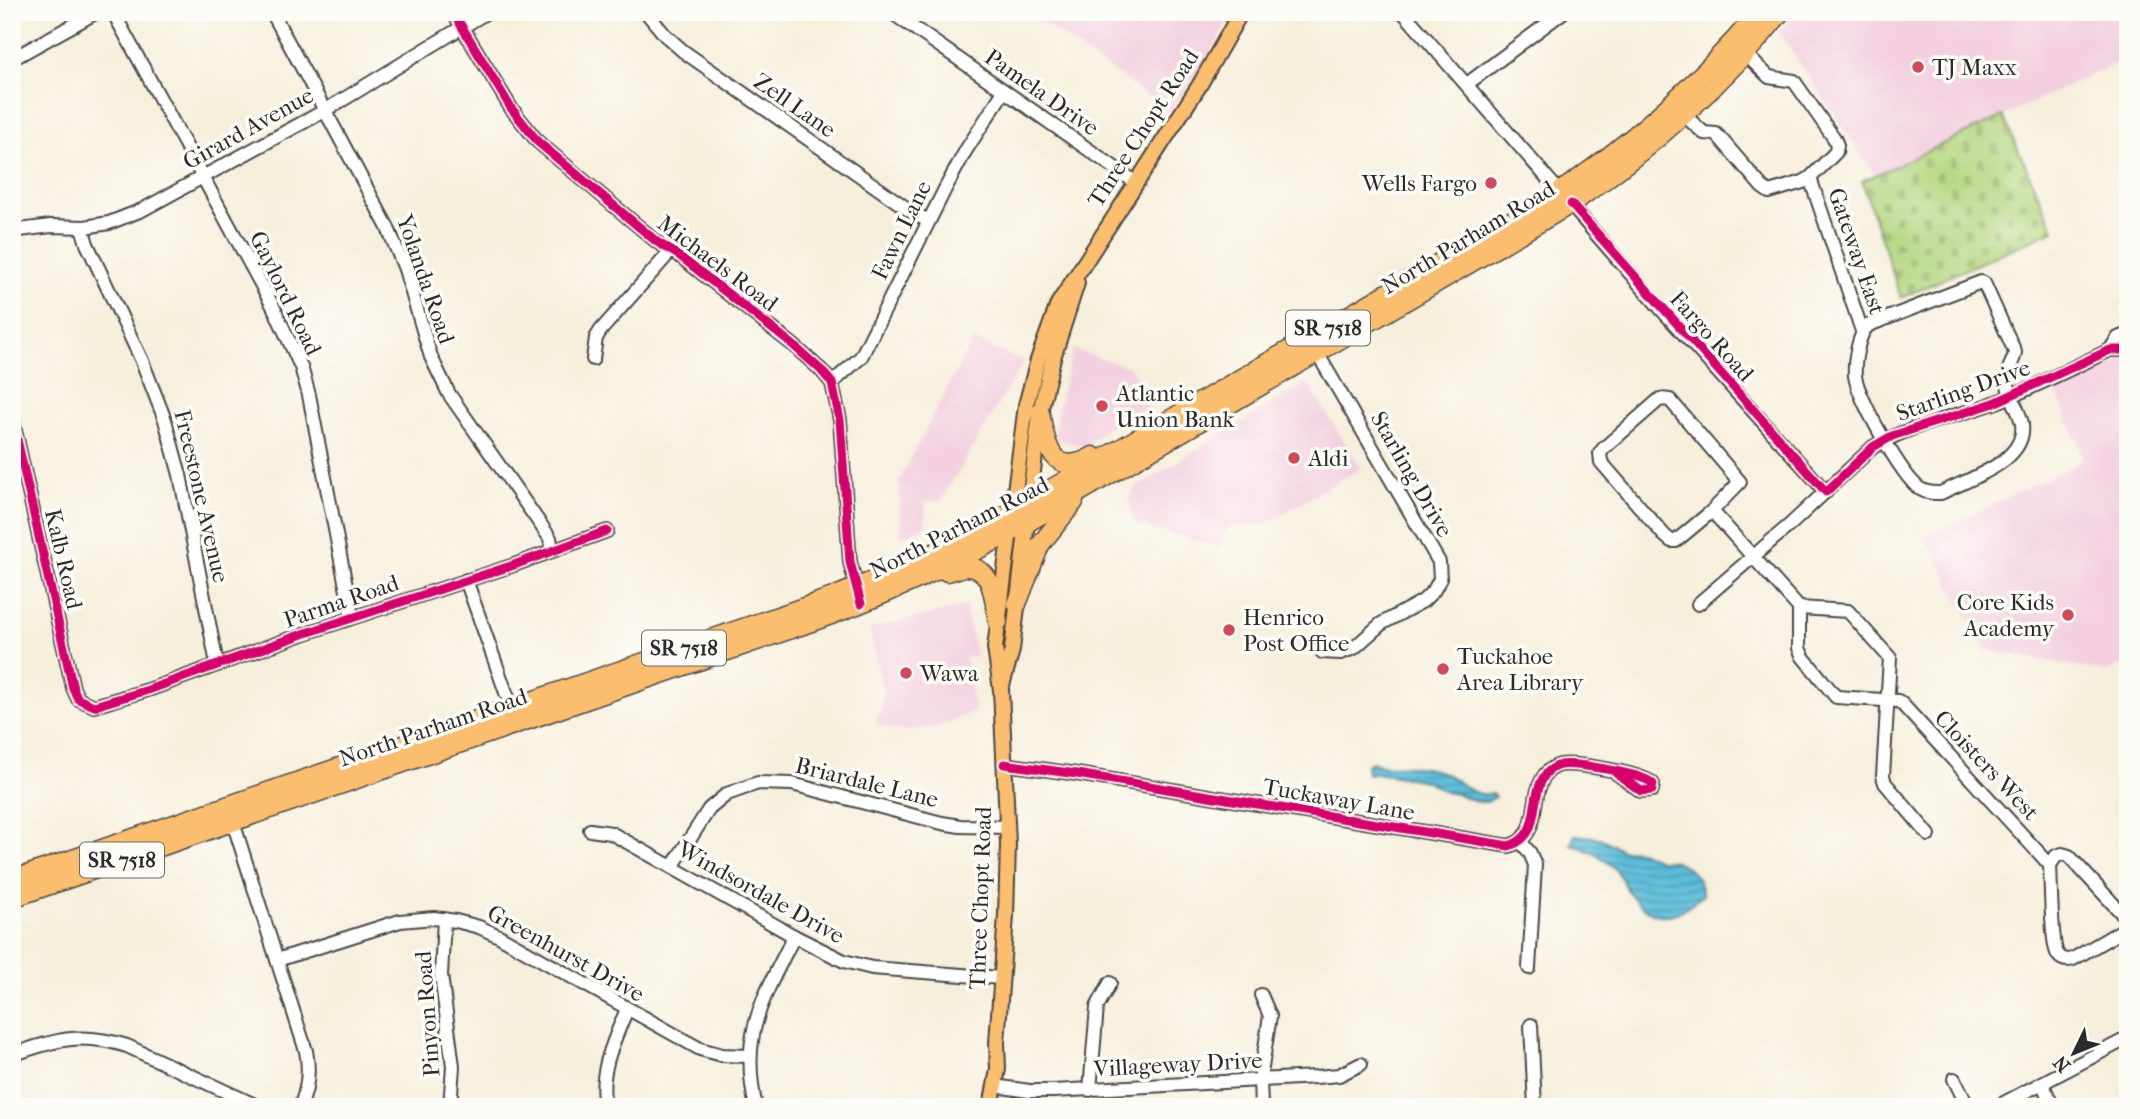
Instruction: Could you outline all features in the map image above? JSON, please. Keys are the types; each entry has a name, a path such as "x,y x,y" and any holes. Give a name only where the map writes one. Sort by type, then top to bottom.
{"highway":[{"name":"North Parham Road","path":"12,898 230,814 859,596 930,574 1008,534 1084,490 1313,347 1624,166 1684,115 1739,49 1759,12"},
{"name":"North Parham Road","path":"1565,198 1781,12"},
{"name":"North Parham Road","path":"859,596 1029,503 1147,434 1313,347"},
{"path":"1040,412 1049,450 1058,460 1070,464 1080,463 1118,442 1147,434"},
{"path":"1017,604 1040,545 1052,526 1084,490"},
{"path":"930,574 966,567 978,570 992,586 998,622"},
{"name":"North Parham Road","path":"12,880 230,814"}],"main road":[{"name":"Three Chopt Road","path":"991,1107 995,1086 1006,915 1007,827 1001,690 995,648 1023,421 1038,360 1058,304 1199,86 1241,12"},
{"name":"Three Chopt Road","path":"1001,690 1012,650 1040,412 1052,358 1081,268"}],"street":[{"path":"12,59 97,12"},
{"name":"Gaylord Road","path":"113,12 274,308 301,367 309,395 352,617"},
{"name":"Yolanda Road","path":"272,12 398,249 438,375 550,538 552,550"},
{"name":"Michaels Road","path":"453,12 511,108 538,142 671,251 793,345 832,383"},
{"name":"Girard Avenue","path":"12,231 51,226 82,227 125,218 326,110 487,12"},
{"name":"Zell Lane","path":"646,12 682,51 928,221"},
{"name":"Pamela Drive","path":"891,12 1135,182"},
{"name":"Fargo Road","path":"1403,12 1826,492"},
{"path":"1467,84 1563,12"},
{"path":"1739,49 1769,77 1794,81 1834,138 1836,152 1810,178"},
{"name":"Fawn Lane","path":"832,383 861,358 966,150 1004,91"},
{"name":"Gateway East","path":"1684,115 1698,129 1716,134 1769,192 1810,178 1863,331 1855,368 1856,380 1883,441 1920,489 1932,494 1941,493 2004,461 2014,452 2022,429 2007,375 2015,352 1984,283 1869,325 1863,331"},
{"name":"Freestone Avenue","path":"82,227 87,244 142,361 166,420 180,475 217,664"},
{"path":"593,359 596,338 601,330 671,251"},
{"name":"Starling Drive","path":"2110,350 2118,338 2128,334"},
{"name":"Starling Drive","path":"1313,347 1439,562 1440,579 1423,601 1381,624 1354,648 1341,653 1322,652"},
{"name":"Starling Drive","path":"1698,604 1826,492 1873,447 1883,441 1903,431 1963,414 2011,396 2110,350 2128,350"},
{"path":"832,383 840,420 850,562 859,596"},
{"path":"1660,399 1670,400 1739,480 1738,486 1712,511 1681,538 1671,541 1601,462 1600,453 1655,402 1660,399"},
{"name":"Kalb Road","path":"12,417 73,688 78,699 87,705"},
{"path":"1712,511 1799,608 1844,610 1851,613 1890,658 1883,776 1885,783 1929,835"},
{"name":"Parma Road","path":"87,705 106,704 607,531"},
{"path":"466,580 515,716"},
{"name":"Cloisters West","path":"1799,608 1799,648 1803,657 1836,698 1902,704 2050,865"},
{"name":"Tuckaway Lane","path":"1004,764 1503,846 1513,846 1521,842"},
{"path":"1529,968 1535,865 1521,842 1531,827 1541,780 1553,768 1571,765 1616,773"},
{"name":"Briardale Lane","path":"672,867 709,809 727,794 758,783 792,784 943,823 1007,827"},
{"path":"230,814 278,960 308,1064 307,1086 300,1107"},
{"name":"Windsordale Drive","path":"590,830 611,833 828,955 859,965 1002,978"},
{"path":"2128,920 2069,856 2056,856 2050,865 2054,945 2061,958 2067,961 2073,959 2128,927"},
{"name":"Greenhurst Drive","path":"278,960 400,920 444,919 471,924 499,936 700,1049 722,1055 749,1056"},
{"name":"Pinyon Road","path":"444,919 441,975 453,1066 450,1107"},
{"path":"756,1107 749,1068 751,1039 757,1015 794,936"},
{"path":"1090,1090 1097,1007 1110,983"},
{"path":"1261,995 1270,1016 1260,1080 1261,1107"},
{"path":"605,1107 604,1069 627,1009"},
{"path":"1531,1025 1535,1107"},
{"path":"12,1055 64,1040 91,1037 104,1039 127,1046 260,1107"},
{"path":"1996,1107 2128,1038"},
{"name":"Villageway Drive","path":"995,1086 1029,1091 1090,1090 1260,1080 1339,1075 1361,1064"},
{"path":"1954,1079 1968,1107"},
{"path":"2042,1083 2053,1107"}],"shaded area":[{"path":"1027,12 1231,12 1218,40 1171,112"},
{"path":"1795,12 2128,12 2128,58 1875,175 1779,32"},
{"path":"973,340 1024,361 941,501 925,502 926,525 901,538 899,480"},
{"path":"1073,349 1131,368 1151,406 1108,427 1084,446 1053,439"},
{"path":"2128,356 2128,663 2108,672 1986,650 1925,537 2074,465 2082,458 2055,390"},
{"path":"1307,382 1361,468 1260,527 1227,527 1219,547 1133,523 1129,499 1135,488"},
{"path":"965,606 976,656 965,658 975,711 935,728 900,731 876,724 884,695 869,629"}],"green space":[{"path":"2003,116 2054,230 1901,298 1862,181"}],"water":[{"path":"1372,762 1438,771 1471,790 1484,794 1492,793 1495,797 1487,802 1478,802 1445,792 1427,781 1367,774 1366,765"},
{"path":"1575,835 1600,838 1622,850 1640,851 1659,860 1675,861 1687,867 1698,879 1703,895 1676,913 1658,915 1649,911 1631,895 1609,863 1594,853 1571,844"}],"cycle path":[{"path":"453,12 511,108 538,142 657,242 680,256 793,345 832,383 840,420 850,562 861,604"},
{"path":"1571,204 1826,492 1873,447 1892,436 1994,403 2110,350 2128,350"},
{"path":"12,417 73,688 78,699 94,706 148,690 303,634 514,565 607,531"},
{"path":"1004,764 1509,846 1519,841 1531,826 1539,787 1548,772 1557,766 1579,765 1637,776 1653,784 1652,790 1641,791 1616,773"}],"place":[{"name":"TJ Maxx","path":"1918,67"},
{"name":"Wells Fargo","path":"1491,183"},
{"name":"Atlantic Union Bank","path":"1102,406"},
{"name":"Aldi","path":"1294,458"},
{"name":"Core Kids Academy","path":"2068,615"},
{"name":"Henrico Post Office","path":"1229,630"},
{"name":"Tuckahoe Area Library","path":"1443,669"},
{"name":"Wawa","path":"906,673"}]}
